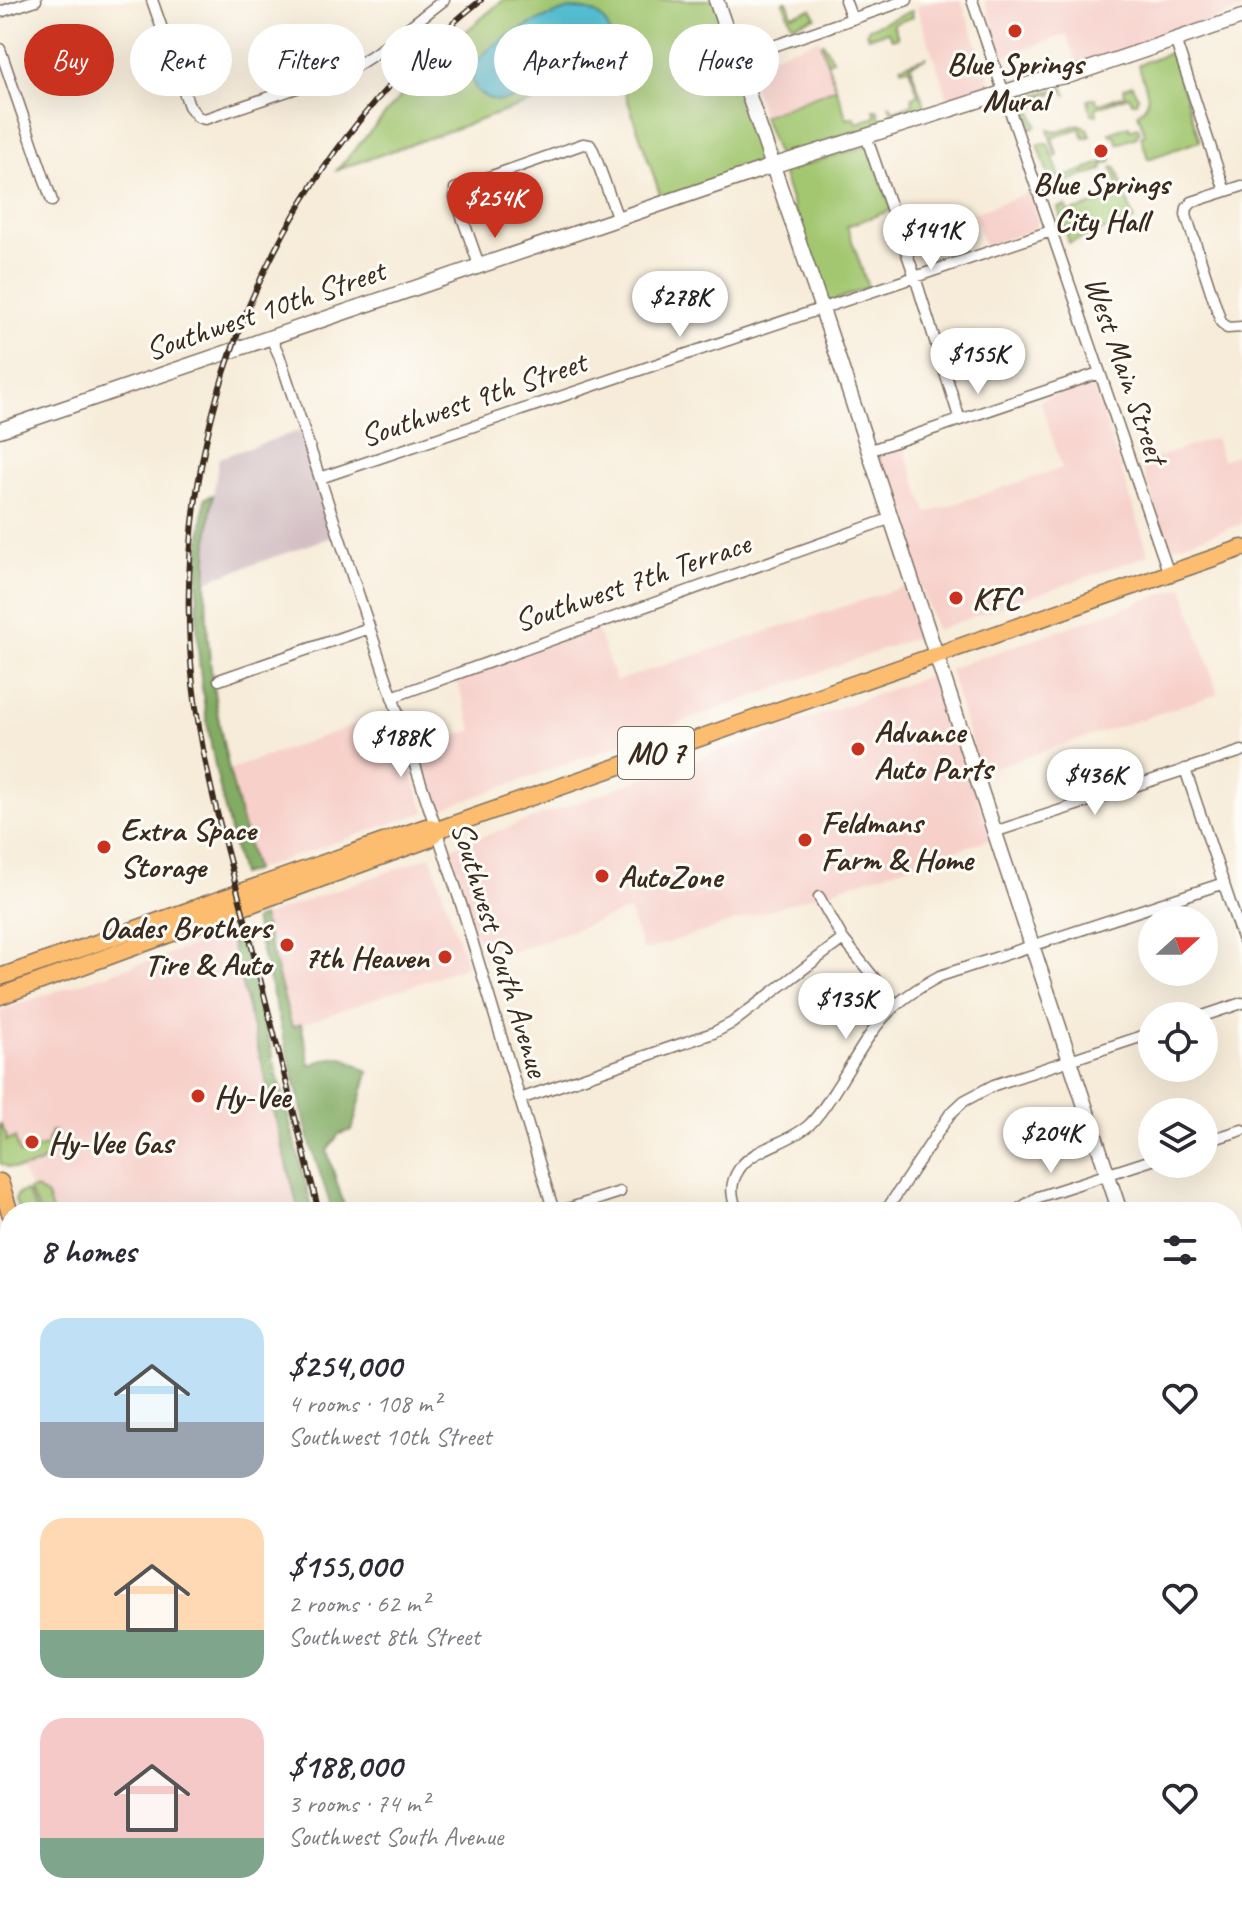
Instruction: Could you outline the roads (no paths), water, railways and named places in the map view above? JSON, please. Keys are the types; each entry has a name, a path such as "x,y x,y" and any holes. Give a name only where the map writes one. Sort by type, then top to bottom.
{"main road":[{"name":"MO 7","path":"0,996 415,845 429,839 437,830 1242,548"},
{"name":"MO 7","path":"0,977 426,827 437,830"},
{"path":"0,968 12,964 18,971"}],"street":[{"path":"0,12 36,0"},
{"path":"152,0 189,106 198,117 214,118 350,70 444,0"},
{"path":"716,0 724,24"},
{"path":"845,0 852,19"},
{"path":"779,44 907,0"},
{"name":"West Main Street","path":"972,0 1169,574"},
{"name":"Southwest 10th Street","path":"0,430 772,166 1043,80 1071,75 1242,17"},
{"path":"1175,39 1225,191"},
{"path":"0,49 52,201"},
{"path":"748,96 822,309 1117,1202"},
{"path":"866,136 960,420"},
{"path":"479,265 455,197 455,189 583,144 590,145 618,219"},
{"path":"1242,186 1192,202 1186,215 1221,322 1227,328 1242,327"},
{"name":"Southwest 9th Street","path":"320,478 1051,231"},
{"name":"Southwest South Avenue","path":"271,338 437,830 553,1202"},
{"path":"868,451 1099,373"},
{"name":"Southwest 7th Terrace","path":"392,697 889,519"},
{"path":"219,680 369,628"},
{"path":"994,832 1242,751"},
{"path":"1185,769 1242,938"},
{"path":"734,1202 731,1184 739,1168 751,1156 784,1143 810,1124 824,1108 876,1024 911,991 940,976 1224,883"},
{"path":"819,897 843,939 895,1004"},
{"path":"520,1099 713,1033 732,1023 843,939"},
{"path":"1218,1011 1242,1003"},
{"path":"892,1202 950,1114 964,1101 994,1085 1138,1038"},
{"path":"1218,1138 1242,1130"},
{"path":"1030,1202 1138,1164"},
{"path":"588,1202 620,1192"}],"water":[{"path":"570,9 584,10 600,16 606,24 532,24"},
{"path":"494,46 494,96 519,96 493,100 478,91 478,61"}],"railway":[{"path":"316,1202 202,744 193,684 189,586 197,490 218,395 249,305 292,219 345,139 408,65 481,0"}],"place":[{"name":"Blue Springs Mural","path":"1015,31"},
{"name":"Blue Springs City Hall","path":"1101,151"},
{"name":"KFC","path":"956,598"},
{"name":"Advance Auto Parts","path":"858,749"},
{"name":"Feldmans Farm & Home","path":"805,840"},
{"name":"Extra Space Storage","path":"104,847"},
{"name":"AutoZone","path":"602,876"},
{"name":"Oades Brothers Tire & Auto","path":"287,945"},
{"name":"7th Heaven","path":"445,957"},
{"name":"Hy-Vee","path":"198,1096"},
{"name":"Hy-Vee Gas","path":"32,1142"}]}
